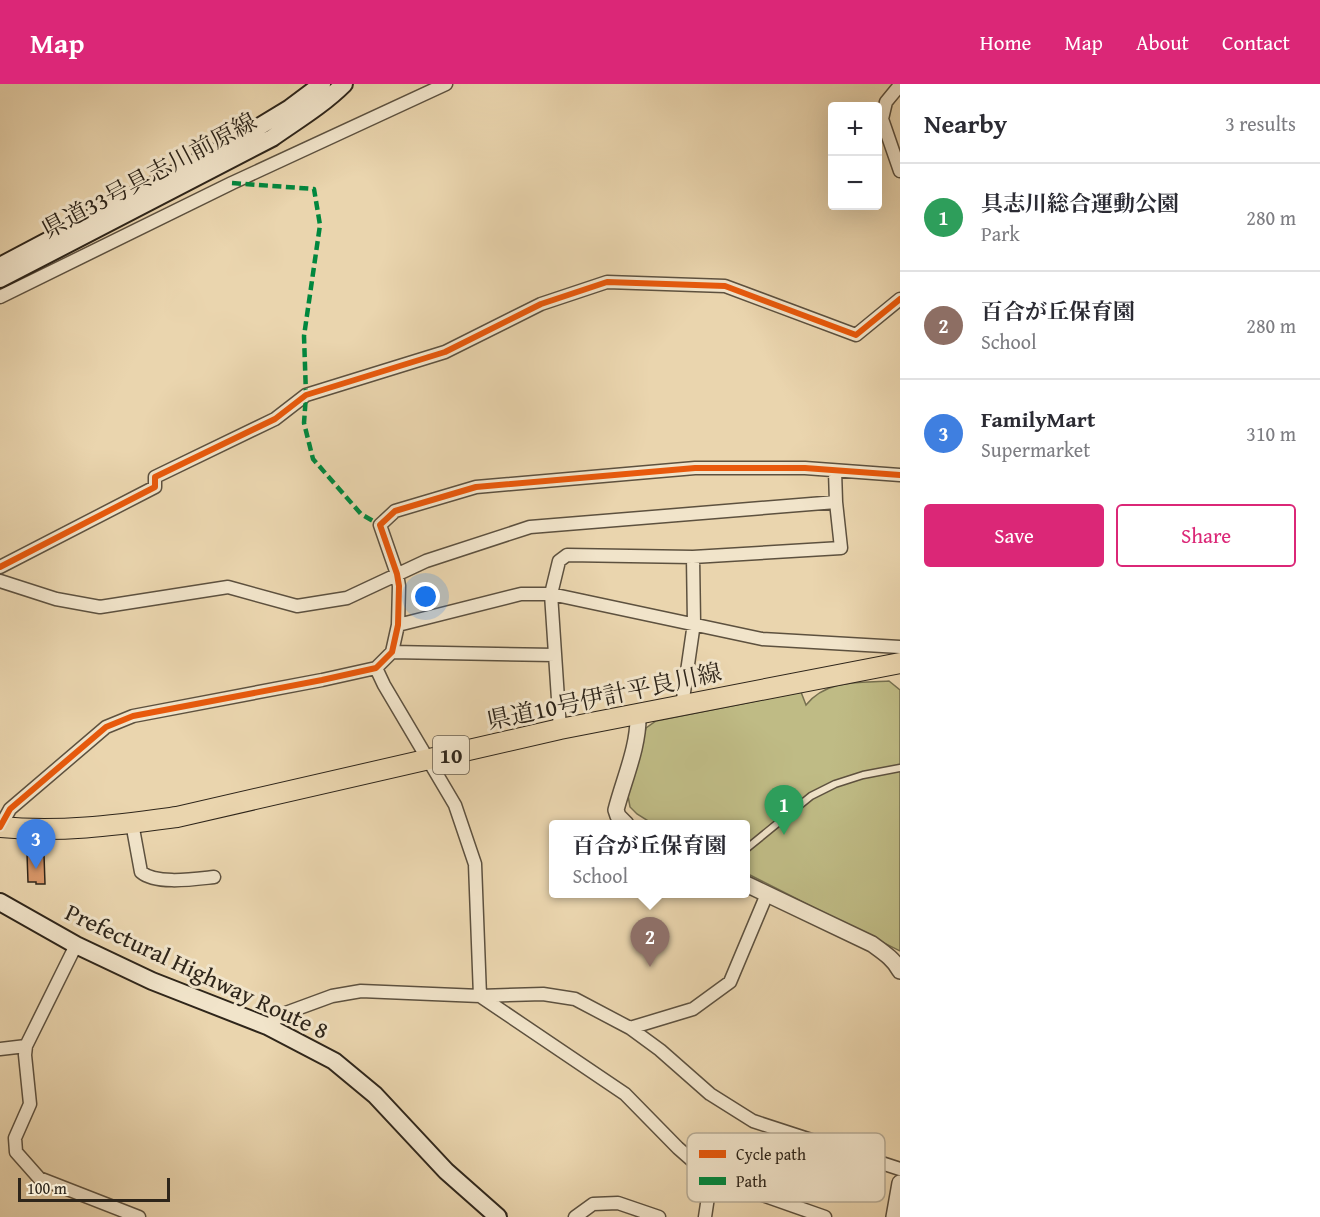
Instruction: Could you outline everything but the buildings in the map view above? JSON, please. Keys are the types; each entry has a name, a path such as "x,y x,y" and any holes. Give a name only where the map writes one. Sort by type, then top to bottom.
{"main road":[{"name":"県道33号具志川前原線","path":"0,266 229,145 290,108 322,84"},
{"name":"県道33号具志川前原線","path":"0,279 272,138 303,117 344,84"},
{"name":"県道10号伊計平良川線","path":"0,827 60,830 177,817 560,729 900,663"},
{"name":"Prefectural Highway Route 8","path":"0,902 76,945 152,981 267,1026 334,1061 375,1095 446,1171 498,1217"}],"street":[{"path":"0,297 232,183 446,84"},
{"path":"900,85 886,102 882,120 900,171"},
{"path":"888,135 900,141"},
{"path":"0,567 155,487 156,477 275,419 306,394 445,352 541,304 607,282 725,286 856,335 900,299"},
{"path":"0,827 10,809 106,727 133,716 376,668 392,652 398,625 397,574 380,525 395,511 476,487 695,468 805,468 900,475"},
{"path":"560,729 551,594 559,561 567,555 693,557 841,548 835,471"},
{"path":"0,581 56,599 100,608 228,587 297,606 347,598 426,561 530,527 836,502"},
{"path":"682,706 694,623 693,557"},
{"path":"398,625 521,594 551,594 762,639 900,647"},
{"path":"392,652 555,656"},
{"path":"376,668 454,805 475,864 480,996"},
{"path":"622,820 616,810 636,739 639,714"},
{"path":"132,823 141,872 177,881 214,877"},
{"path":"750,886 872,944 886,953 900,971"},
{"path":"630,1028 693,1009 729,982 766,894"},
{"path":"76,945 26,1046 30,1104 15,1138 16,1152 39,1178 139,1217"},
{"path":"267,1026 283,1014 332,996 361,991 480,996 543,994 575,999 630,1028 660,1050 710,1094 753,1121 790,1133"},
{"path":"480,996 625,1094 687,1156"},
{"path":"0,1049 26,1046"},
{"path":"885,1164 900,1169"},
{"path":"894,1217 900,1183"},
{"path":"705,1217 707,1202"},
{"path":"782,1202 825,1217"},
{"path":"575,1217 593,1204 618,1203 659,1217"}],"lane":[{"path":"750,846 811,796 835,784 863,775 900,768"}],"shaded area":[{"path":"889,681 900,690 900,951 750,875 750,820 647,820 630,807 628,796 646,728 656,721 801,692 806,705 824,691 855,683"}],"marked path":[{"path":"232,183 314,189 320,225 304,336 306,395 304,423 313,459 361,514 380,525"}],"cycle path":[{"path":"0,567 155,487 155,477 275,419 306,395 445,352 541,304 607,282 725,286 856,335 900,299"},
{"path":"0,827 10,809 106,727 133,716 376,668 392,652 398,625 397,574 380,525 395,511 476,487 695,468 805,468 900,475"}],"place":[{"name":"具志川総合運動公園","path":"784,835"},
{"name":"FamilyMart","path":"36,869"},
{"name":"百合が丘保育園","path":"650,967"}]}
